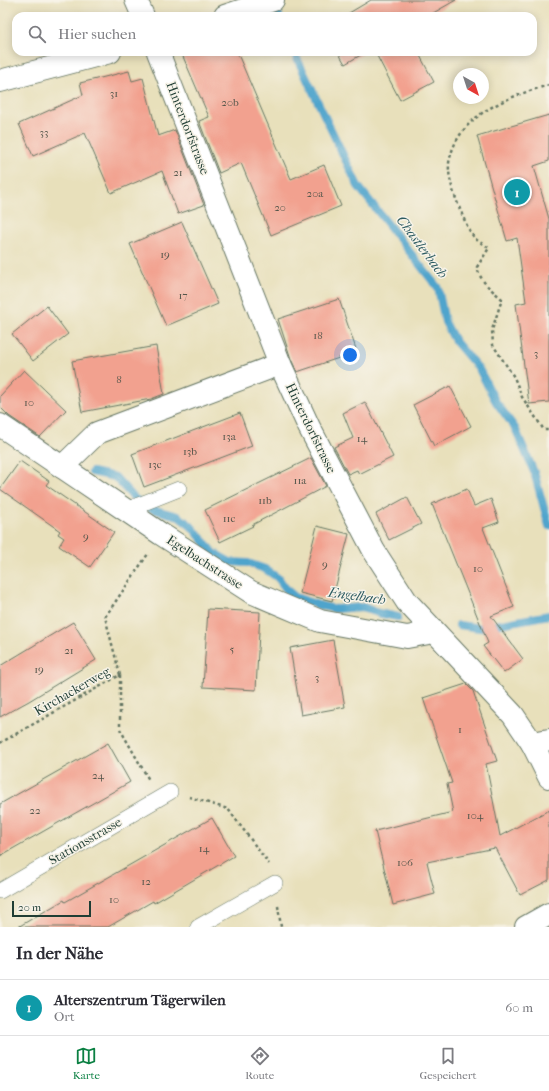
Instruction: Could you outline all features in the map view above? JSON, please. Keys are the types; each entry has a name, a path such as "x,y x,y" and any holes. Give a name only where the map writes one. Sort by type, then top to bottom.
{"street":[{"path":"136,0 141,12"},
{"path":"238,12 265,3"},
{"path":"0,81 95,56"},
{"name":"Hinterdorfstrasse","path":"160,56 280,364 309,427 374,551 406,602 513,715 541,742 549,776"},
{"path":"62,466 97,433 280,364"},
{"name":"Egelbachstrasse","path":"0,425 130,508 161,534 251,592 320,621 407,636 434,632"},
{"path":"526,927 549,914"}],"lane":[{"path":"130,508 179,489"},
{"name":"Stationsstrasse","path":"0,891 170,792"},
{"path":"198,927 274,883"}],"path":[{"path":"549,85 525,92 494,105 471,122 456,140 449,164 451,184 462,215 474,237 489,248 477,267 479,276 484,283 502,299 492,330 493,345 514,377 522,397 530,410 544,430 549,430"},
{"name":"Kirchackerweg","path":"0,744 120,676 105,617 161,534"},
{"path":"120,676 120,729 151,784 170,792 228,809 272,868 280,927"}],"building":[{"path":"371,0 456,0 435,12 351,12"},
{"path":"183,56 239,56 291,179 324,165 341,206 271,235 241,163 219,173 199,121 209,117"},
{"path":"340,56 359,56 345,64"},
{"path":"377,56 420,56 434,82 400,100"},
{"path":"129,71 132,81 143,78 158,136 175,130 204,205 178,214 162,171 111,193 85,133 33,156 19,124 83,95 80,83"},
{"path":"549,115 549,161 534,166 549,219 549,402 529,404 516,304 526,302 517,238 507,241 477,136"},
{"path":"182,222 218,304 166,326 130,244"},
{"path":"339,299 357,352 297,372 291,359 278,319"},
{"path":"47,306 68,334 33,361 12,334"},
{"path":"156,346 164,394 151,399 82,412 72,361"},
{"path":"24,370 66,410 40,437 9,416 0,407 0,396"},
{"path":"450,386 471,426 434,446 413,405"},
{"path":"365,402 393,457 359,474 357,470 348,474 334,447 353,438 343,413"},
{"path":"240,413 252,446 144,487 132,454"},
{"path":"311,458 326,486 252,525 253,526 220,542 205,510"},
{"path":"20,461 49,481 46,485 114,532 90,567 59,546 64,538 58,534 60,531 0,489"},
{"path":"467,489 474,506 491,499 499,522 483,528 514,607 491,616 523,659 504,673 483,646 488,643 432,504"},
{"path":"407,497 421,524 389,540 376,514"},
{"path":"317,526 349,534 332,601 300,593"},
{"path":"208,609 260,612 256,690 203,687"},
{"path":"73,622 96,660 0,717 0,666"},
{"path":"333,640 345,707 301,715 290,648"},
{"path":"466,684 473,691 497,761 486,764 500,836 549,810 549,880 520,895 495,848 427,862 435,894 393,905 375,831 453,812 447,784 452,783 423,698"},
{"path":"108,743 130,782 0,856 0,804"},
{"path":"212,818 234,856 154,903 153,901 108,927 18,927 64,900 65,902"}],"waterway":[{"name":"Chastlerbach","path":"274,1 278,12"},
{"name":"Chastlerbach","path":"296,56 358,186 438,288 445,322 455,341 479,369 496,402 515,428 534,472 549,526"},
{"name":"Engelbach","path":"92,472 115,477 135,499 152,509 178,516 191,526 214,553 230,562 248,563 265,569 278,578 287,590 295,597 335,609 363,607 378,613 398,617"},
{"name":"Engelbach","path":"459,625 480,628 549,615"}],"place":[{"name":"Alterszentrum Tägerwilen","path":"517,192"}]}
